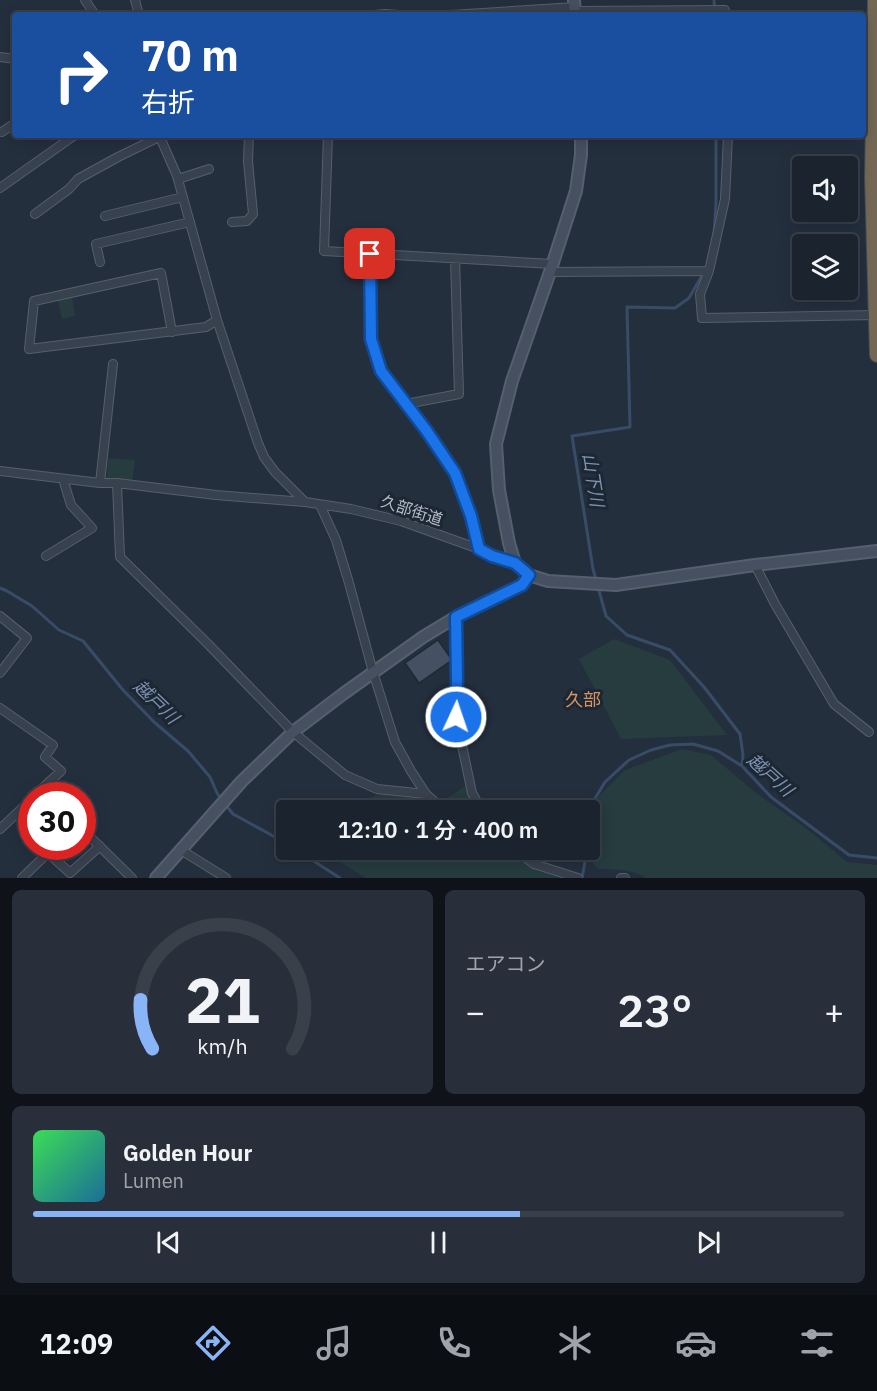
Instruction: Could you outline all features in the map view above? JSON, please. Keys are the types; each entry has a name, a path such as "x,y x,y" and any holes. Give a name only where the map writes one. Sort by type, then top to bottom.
{"highway":[{"path":"875,0 872,178 877,354"}],"street":[{"path":"513,0 515,11"},
{"path":"499,12 575,8 695,12"},
{"path":"2,132 12,125"},
{"path":"0,188 71,138"},
{"path":"35,214 69,189 78,179 155,138"},
{"path":"160,138 178,179 217,320 258,443 274,472 305,502"},
{"path":"232,222 247,220 253,214 248,160 249,138"},
{"path":"328,138 324,251 455,259 551,268 709,271"},
{"path":"515,563 499,490 496,444 512,381 576,191 581,138"},
{"path":"728,138 725,199 709,271 700,294 702,318 876,315"},
{"path":"178,179 209,169"},
{"path":"105,216 183,197"},
{"path":"100,262 96,244 190,222"},
{"path":"370,254 371,339 381,371 455,473 471,516 479,549"},
{"path":"406,404 459,394 455,259"},
{"path":"172,332 161,273 34,301 29,349 172,332 206,327 217,320"},
{"path":"100,483 113,364"},
{"name":"久部街道","path":"0,471 216,495 305,502 351,509 400,521 479,549 492,556 515,563 529,575 548,581 616,585 755,565 877,551"},
{"path":"46,556 92,528 71,505 63,479"},
{"path":"117,483 120,557 293,732 345,775 377,789 426,794"},
{"path":"320,505 336,540 395,742 411,771 433,800"},
{"path":"755,565 775,604 834,704 869,732"},
{"path":"156,878 234,791 293,732 423,637 456,617 522,585 529,575"},
{"path":"0,616 27,638 0,673"},
{"path":"456,617 456,717 472,793 476,800"},
{"path":"0,708 53,745 45,757 61,771 49,782"},
{"path":"0,829 18,812"},
{"path":"96,842 132,878"},
{"path":"96,850 100,846"},
{"path":"181,850 226,878"},
{"path":"22,878 41,860"},
{"path":"56,860 70,873 84,860"},
{"path":"529,860 534,864 574,877"},
{"path":"29,871 36,878"}],"green space":[{"path":"72,297 75,316 62,319 58,300"},
{"path":"108,458 135,460 132,482 107,481"},
{"path":"614,639 670,660 727,735 621,739 579,659"},
{"path":"682,749 711,755 756,793 806,828 847,862 877,865 877,878 646,878 629,871 598,869 590,860 600,860 600,800 597,800 598,797 625,770"},
{"path":"467,785 474,800 444,800"},
{"path":"391,790 432,800 362,800"},
{"path":"336,860 524,860 534,869 559,878 366,878"}],"building":[{"path":"438,640 452,660 419,683 405,663"}],"waterway":[{"name":"山下川","path":"714,0 715,12"},
{"name":"山下川","path":"714,235 716,138"},
{"name":"山下川","path":"704,272 689,298 675,308 627,307 630,427 572,436 593,569 606,616 627,635 670,650 704,687 740,734 742,766"},
{"name":"越戸川","path":"0,588 32,606 59,630 83,641 123,690 154,722 188,751 210,777 221,799"},
{"name":"越戸川","path":"594,800 605,782 629,760 651,750 670,745 693,744 718,751 742,766 771,797 849,855 877,858"},
{"name":"越戸川","path":"225,804 233,814 276,838"},
{"name":"越戸川","path":"312,860 340,878"},
{"name":"越戸川","path":"582,878 585,860"}],"district":[{"name":"久部","path":"583,700"}],"route":[{"path":"370,254 371,339 381,371 455,473 471,516 479,549 492,556 515,563 529,575 522,585 510,592 456,617 456,717"}]}
